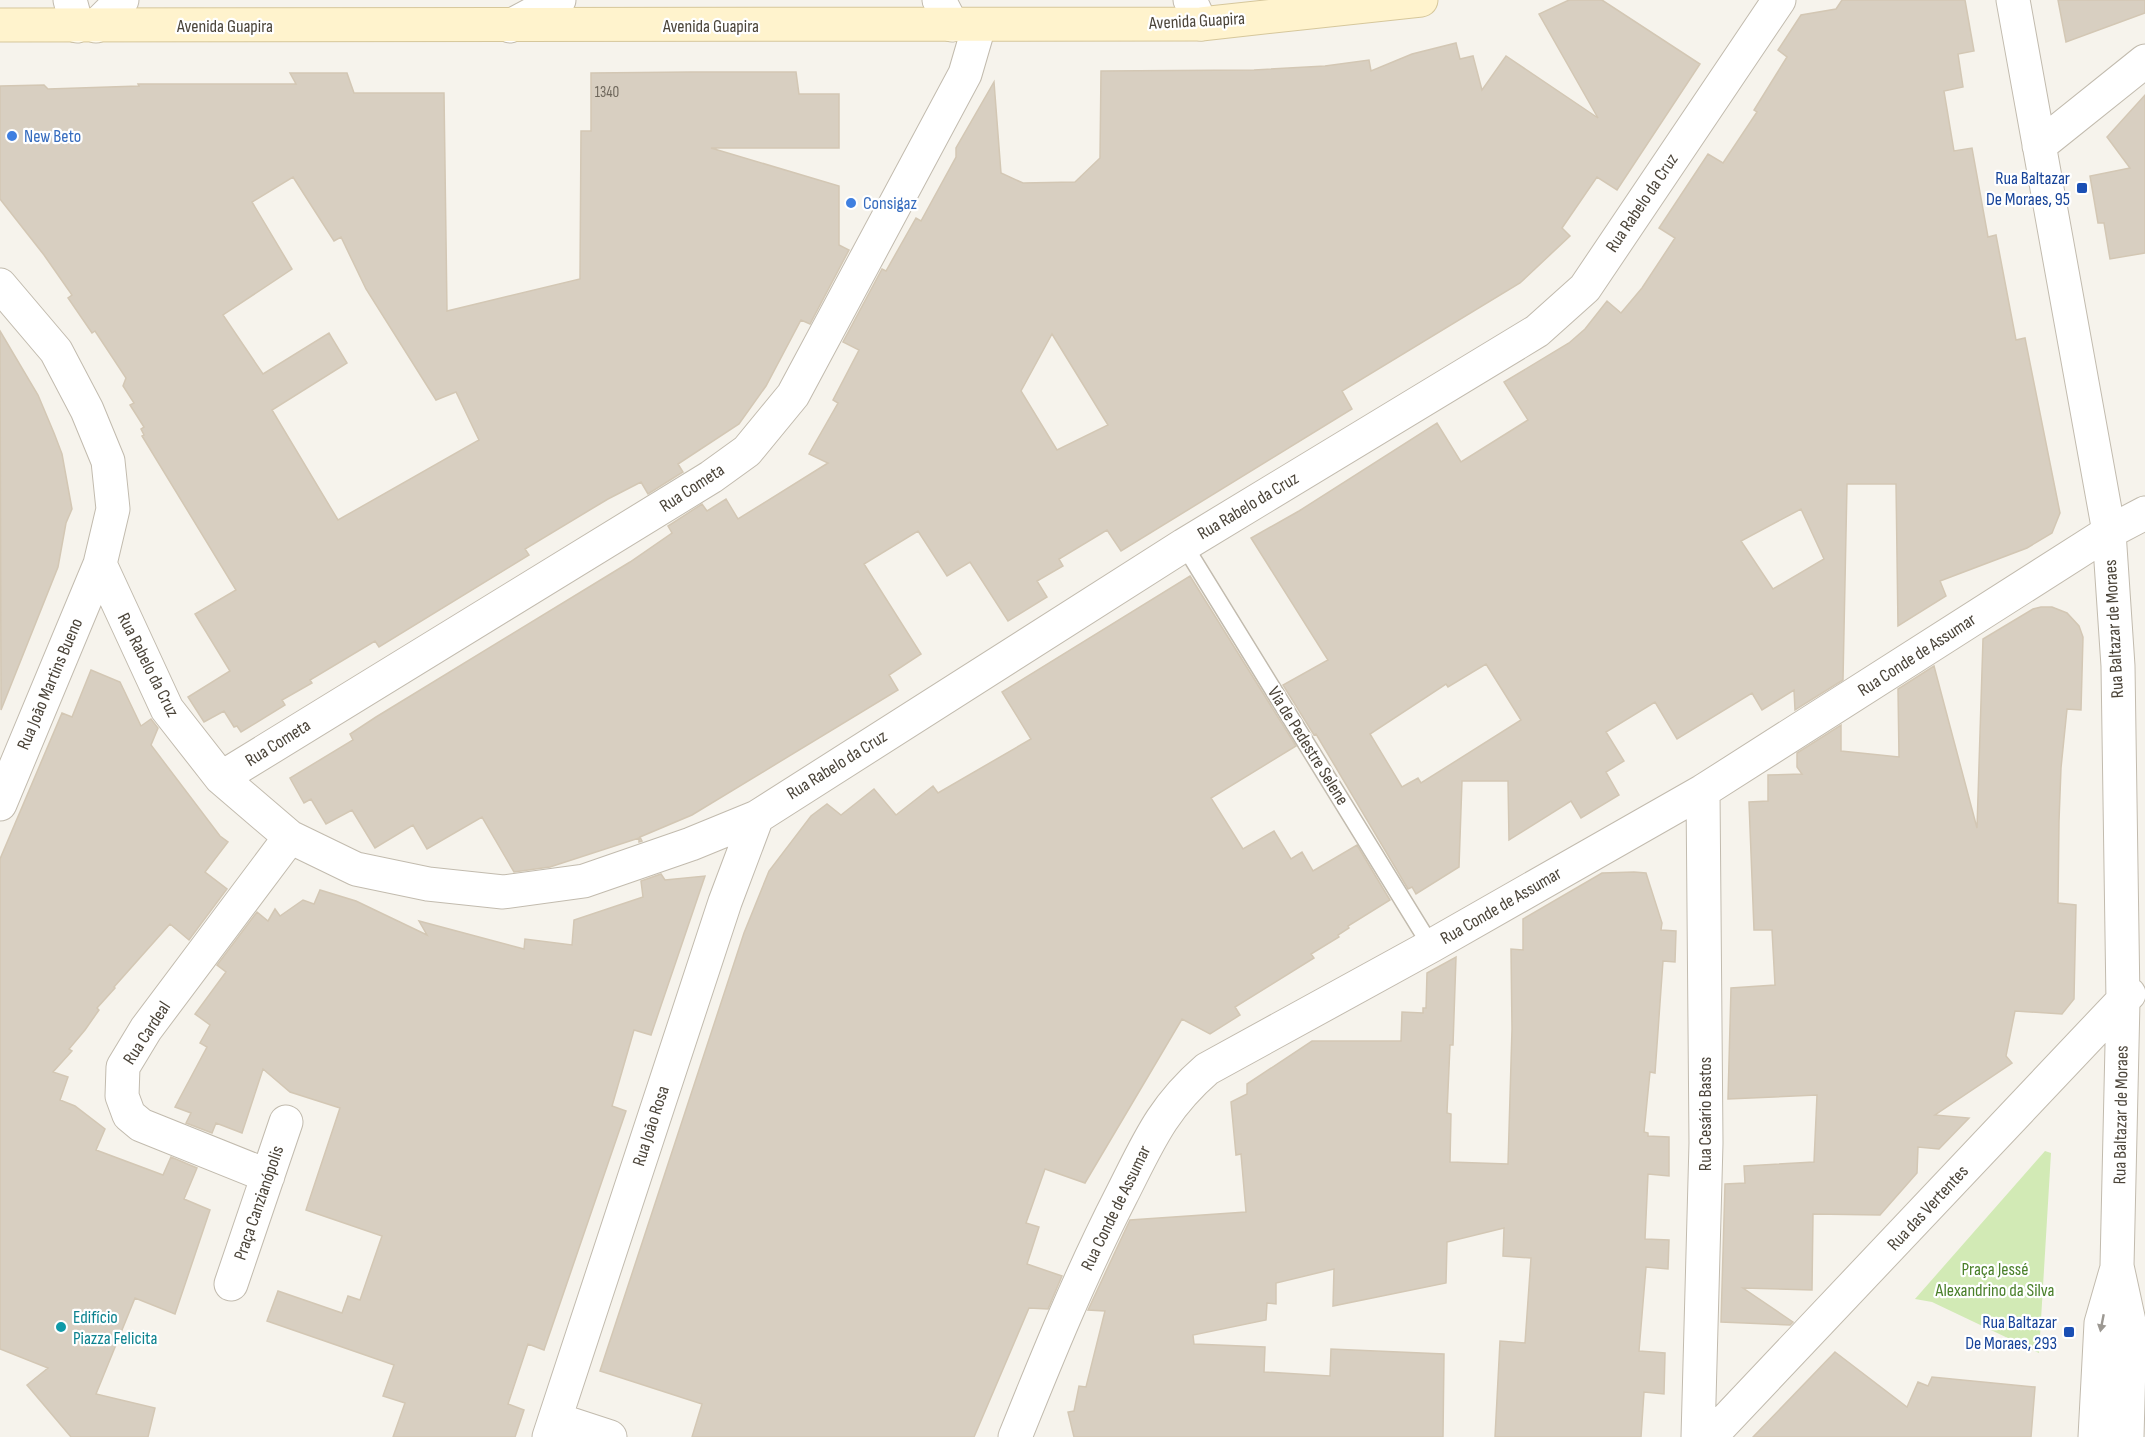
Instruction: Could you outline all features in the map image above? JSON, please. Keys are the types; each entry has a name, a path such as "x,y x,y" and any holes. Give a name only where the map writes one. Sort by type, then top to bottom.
{"main road":[{"name":"Avenida Guapira","path":"0,25 81,17 510,26 1195,12 1421,0"}],"street":[{"path":"81,17 122,0"},
{"path":"510,26 559,0"},
{"name":"Rua Rabelo da Cruz","path":"100,564 167,709 221,778 290,837 356,869 428,884 503,892 584,881 691,844 757,817 1184,545 1537,331 1585,288 1779,0"},
{"name":"Rua Baltazar de Moraes","path":"2013,0 2109,532 2118,666 2123,1001 2117,1266 2130,1326 2127,1437"},
{"name":"Rua Cometa","path":"221,778 537,572 711,477 747,452 793,395 960,84 957,17"},
{"path":"2039,146 2145,61"},
{"path":"0,285 56,351 87,410 108,461 113,509 100,564"},
{"name":"Rua Conde de Assumar","path":"1015,1437 1050,1345 1100,1238 1162,1116 1181,1092 1207,1069 1431,946 1704,791 2109,532 2145,513"},
{"name":"Rua João Martins Bueno","path":"0,804 100,564"},
{"name":"Rua Cesário Bastos","path":"1698,1437 1706,1143 1704,791"},
{"name":"Rua João Rosa","path":"552,1428 725,902 757,817"},
{"name":"Rua Cardeal","path":"268,1176 141,1125 129,1115 122,1096 123,1067 146,1029 290,837"},
{"name":"Rua das Vertentes","path":"1710,1437 2145,977"},
{"name":"Praça Canzianópolis","path":"231,1284 286,1122"},
{"name":"Rua Baltazar de Moraes","path":"2095,1437 2101,1323 2117,1266"},
{"path":"552,1428 610,1437"}],"lane":[{"name":"Via de Pedestre Selene","path":"1184,545 1431,946"}],"green space":[{"name":"Praça Jessé Alexandrino da Silva","path":"2045,1151 2051,1153 2039,1353 1932,1302 1915,1299"}],"building":[{"path":"1569,0 1602,0 1700,64 1617,190 1597,177 1562,228 1570,236 1520,283 1342,391 1352,409 1121,551 1107,530 1059,559 1063,566 1037,581 1047,597 1008,621 970,562 947,576 918,531 864,564 921,654 889,675 898,690 692,815 640,837 642,841 639,842 639,838 550,867 514,872 482,817 427,849 413,825 375,848 352,810 326,824 311,799 304,803 290,778 353,740 350,734 376,717 630,562 672,533 668,526 702,504 707,511 726,499 738,519 828,463 809,454 838,403 833,400 859,350 843,342 882,269 886,271 916,218 921,221 956,157 956,148 994,82 1001,173 1023,183 1075,182 1100,158 1101,71 1254,70 1325,66 1369,60 1371,71 1412,54 1456,43 1460,59 1473,56 1482,90 1506,56 1598,118 1539,14","holes":["1052,334 1108,425 1057,450 1021,391"]},
{"path":"1842,0 1965,0 1974,51 1958,54 1963,87 1944,91 1954,151 1972,148 1988,237 1996,235 2016,340 2025,338 2060,513 2052,533 2027,548 1940,581 1946,596 1898,626 1896,484 1847,484 1843,680 1795,710 1794,690 1762,710 1752,693 1677,739 1655,702 1606,732 1624,761 1606,772 1619,795 1581,818 1571,801 1509,840 1508,781 1462,781 1459,867 1416,894 1412,887 1408,889 1316,734 1314,735 1283,685 1328,660 1251,538 1299,511 1437,423 1461,462 1528,420 1504,382 1569,343 1585,329 1607,301 1621,313 1642,288 1675,238 1659,228 1708,154 1723,163 1757,112 1754,110 1787,57 1778,50 1801,15 1836,9","holes":["1801,509 1824,559 1773,589 1741,541","1486,664 1521,720 1421,783 1418,778 1402,787 1370,734 1446,684 1448,687"]},
{"path":"2058,0 2145,0 2145,13 2066,42"},
{"path":"796,72 799,94 839,94 839,148 711,148 839,186 839,245 849,250 810,324 801,320 766,386 739,424 678,464 683,472 648,494 641,482 608,499 525,549 529,555 379,647 375,641 310,680 312,683 282,700 285,705 241,732 237,726 234,727 224,711 204,722 188,697 230,671 195,614 236,590 142,436 144,435 141,429 144,427 130,405 134,403 123,386 126,378 95,331 92,333 68,298 72,295 44,255 0,199 0,86 44,85 48,89 139,86 138,84 296,84 290,73 347,73 354,93 444,93 447,311 580,279 581,131 591,131 591,73","holes":["293,177 334,241 341,237 366,289 436,400 456,392 479,440 338,520 272,410 347,363 329,333 263,374 223,315 292,269 252,202"]},
{"path":"2145,95 2145,253 2110,259 2104,223 2098,223 2090,176 2130,168 2107,137"},
{"path":"0,331 38,395 54,433 62,454 72,509 66,523 58,567 1,710"},
{"path":"1190,576 1296,746 1211,798 1243,849 1274,831 1291,859 1302,852 1313,871 1357,845 1390,900 1348,926 1349,928 1338,935 1339,937 1311,954 1314,958 1235,1007 1240,1015 1210,1034 1182,1019 1085,1183 1045,1169 1026,1223 1039,1227 1027,1264 1062,1276 1048,1309 1029,1308 974,1437 692,1437 702,1404 600,1371 744,933 769,871 811,816 827,804 841,815 874,789 896,815 933,786 938,793 1031,739 1002,692"},
{"path":"2052,607 2067,613 2079,626 2083,637 2081,710 2067,709 2059,821 2058,903 2076,905 2074,999 2062,1014 2015,1011 2006,1056 2012,1063 1935,1115 1969,1118 1939,1149 1918,1147 1917,1173 1880,1215 1813,1214 1812,1290 1743,1288 1793,1322 1790,1325 1721,1322 1725,1184 1745,1183 1744,1166 1814,1162 1817,1095 1728,1099 1731,988 1775,985 1772,930 1754,930 1749,802 1768,801 1768,775 1802,774 1797,767 1797,753 1841,725 1841,751 1899,757 1898,689 1934,666 1977,828 1983,639 2033,609"},
{"path":"91,670 120,682 141,726 151,719 158,728 151,745 220,836 228,842 205,872 227,889 189,940 170,924 97,1008 99,1010 69,1049 72,1051 53,1072 68,1077 60,1100 75,1106 105,1129 96,1150 163,1175 171,1157 197,1168 184,1199 210,1210 175,1314 135,1298 96,1394 155,1408 148,1437 71,1437 27,1385 48,1368 0,1349 0,859 62,713 72,717"},
{"path":"1602,873 1646,873 1662,923 1661,930 1676,931 1675,962 1663,961 1655,1073 1650,1072 1644,1132 1648,1133 1648,1136 1669,1137 1669,1176 1648,1174 1645,1239 1669,1240 1668,1269 1646,1267 1639,1351 1665,1353 1664,1394 1644,1392 1641,1437 1495,1437 1500,1341 1525,1343 1531,1258 1503,1256 1504,1228 1447,1242 1446,1283 1333,1306 1334,1269 1276,1283 1276,1304 1267,1303 1266,1320 1193,1335 1194,1344 1265,1347 1264,1372 1330,1376 1331,1349 1444,1354 1443,1437 1074,1437 1068,1412 1074,1411 1079,1386 1086,1387 1105,1311 1088,1310 1130,1220 1246,1212 1241,1154 1236,1155 1231,1102 1247,1094 1247,1084 1312,1041 1401,1041 1402,1012 1423,1013 1423,1008 1426,1008 1427,973 1456,957 1453,1045 1450,1045 1447,1113 1451,1114 1450,1162 1508,1164 1512,1029 1511,949 1523,950 1523,919"},
{"path":"661,874 665,880 705,876 651,1035 634,1030 612,1106 626,1111 544,1350 528,1344 508,1404 524,1410 515,1437 393,1437 405,1403 383,1396 394,1365 267,1321 278,1291 342,1313 348,1296 360,1300 382,1236 306,1210 340,1108 290,1092 263,1069 242,1133 216,1123 212,1133 186,1123 191,1113 175,1107 207,1047 200,1043 210,1025 195,1014 226,972 217,965 257,912 268,921 275,909 280,916 303,900 314,904 320,890 356,901 427,935 419,921 524,949 525,939 572,945 574,920 643,897 641,881"},
{"path":"1835,1352 1907,1407 1918,1382 1928,1386 1932,1377 2035,1387 2031,1437 1753,1437"}],"place":[{"name":"New Beto","path":"12,136"},
{"name":"Rua Baltazar De Moraes, 95","path":"2082,188"},
{"name":"Consigaz","path":"851,203"},
{"name":"Edifício Piazza Felicita","path":"61,1327"},
{"name":"Rua Baltazar De Moraes, 293","path":"2069,1332"}]}
